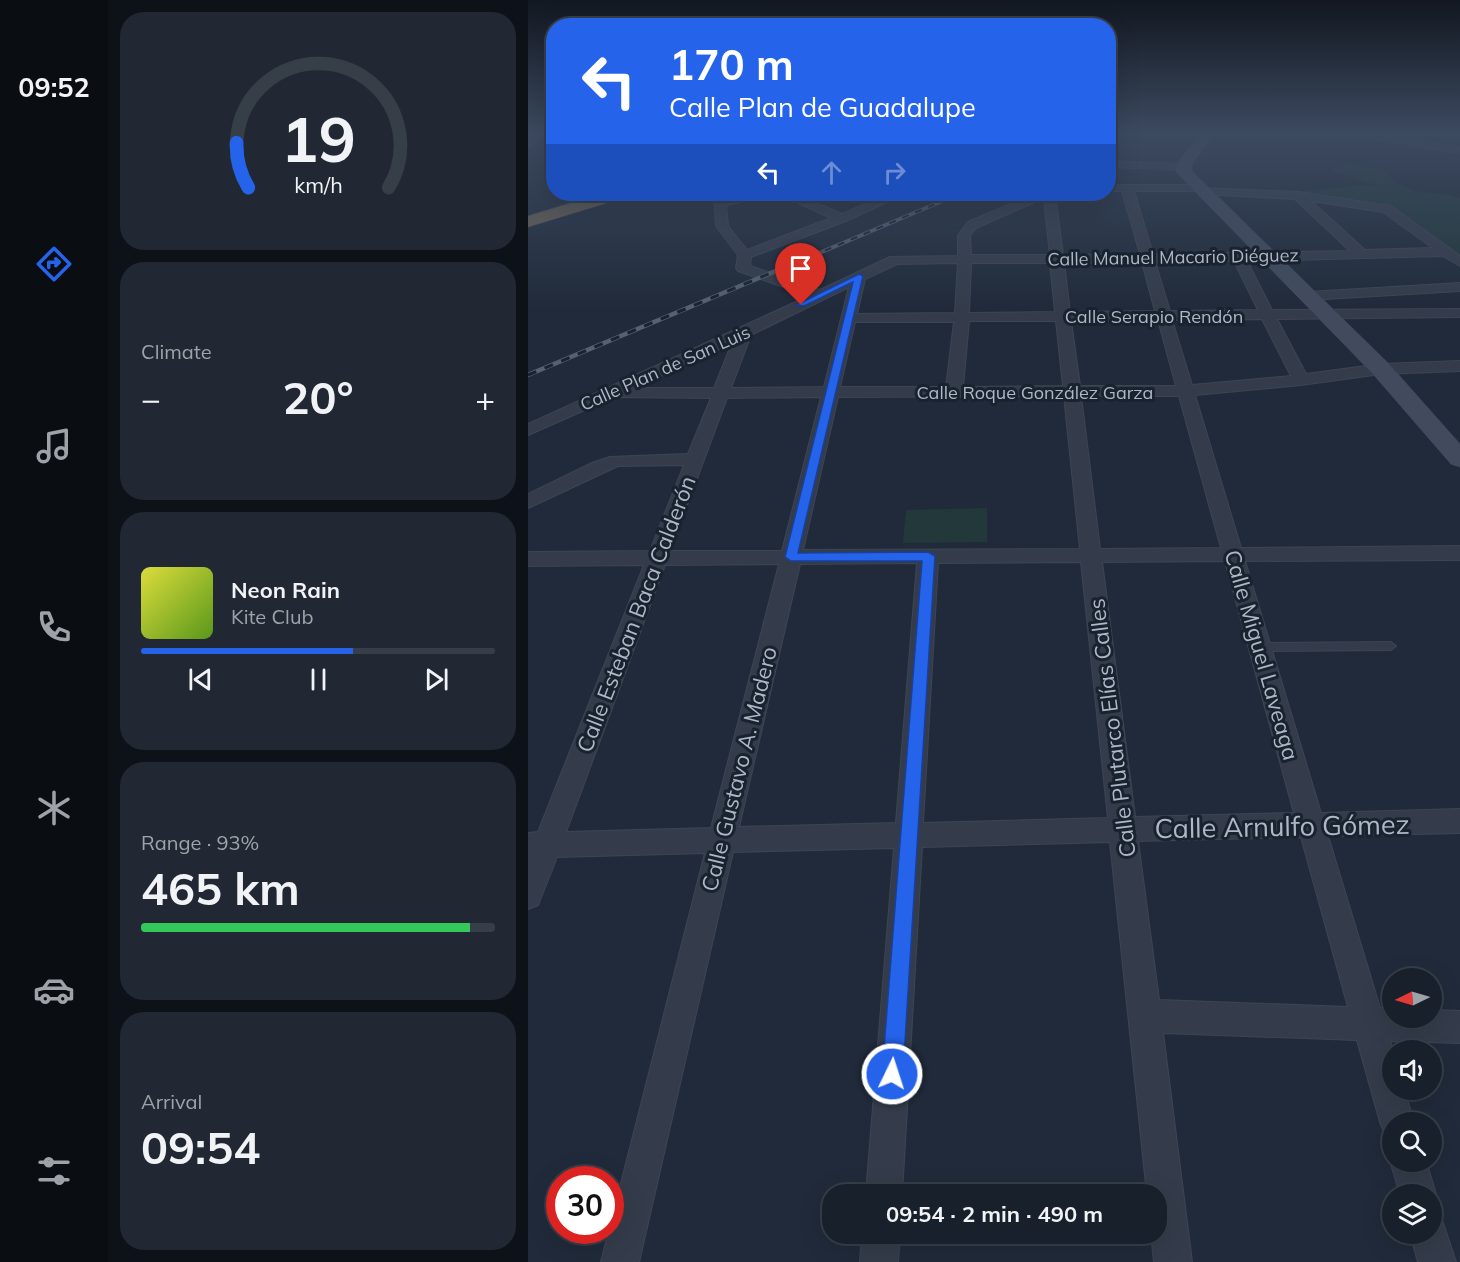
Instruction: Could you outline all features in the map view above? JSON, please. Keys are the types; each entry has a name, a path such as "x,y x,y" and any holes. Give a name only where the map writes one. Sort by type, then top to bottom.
{"highway":[{"path":"528,215 573,201"},
{"path":"528,222 595,201"}],"street":[{"name":"Calle Miguel Laveaga","path":"1120,192 1147,258 1394,1112"},
{"path":"1203,192 1381,369 1460,459"},
{"path":"1271,192 1383,208 1390,211 1450,262 1412,314"},
{"path":"1298,195 1361,254"},
{"path":"720,201 722,226 745,255 743,267 745,270 819,295"},
{"path":"802,201 842,218"},
{"path":"745,255 880,201"},
{"path":"954,392 962,317 965,259 963,237 972,225 1027,201"},
{"name":"Calle Plutarco Elías Calles","path":"1050,201 1173,1262"},
{"name":"Calle Manuel Macario Diéguez","path":"899,260 1361,254 1450,262"},
{"path":"1238,257 1301,380"},
{"name":"Calle Plan de San Luis","path":"528,430 744,332 859,276 899,260"},
{"name":"Calle Gustavo A. Madero","path":"620,1262 859,276"},
{"path":"1308,296 1460,287"},
{"name":"Calle Serapio Rendón","path":"849,318 1460,313"},
{"name":"Calle Esteban Baca Calderón","path":"528,895 538,845 658,558 744,332"},
{"name":"Calle Roque González Garza","path":"610,393 1186,391 1301,380 1381,369 1460,366"},
{"path":"528,502 598,467 616,461 696,459"},
{"path":"528,559 1460,553"},
{"path":"885,1184 928,556"},
{"name":"Calle Arnulfo Gómez","path":"538,845 1460,821"},
{"path":"1145,1016 1460,1027"},
{"path":"879,1262 880,1244"},
{"path":"1432,1244 1437,1262"}],"lane":[{"path":"1260,647 1391,646"}],"green space":[{"path":"1294,192 1423,192 1460,198 1460,260 1419,225 1388,207"},
{"path":"987,508 987,542 903,543 906,510"}],"railway":[{"path":"812,256 942,201"},
{"path":"528,375 816,254"}],"route":[{"path":"801,305 859,276 791,557 928,556 892,1074"}]}
